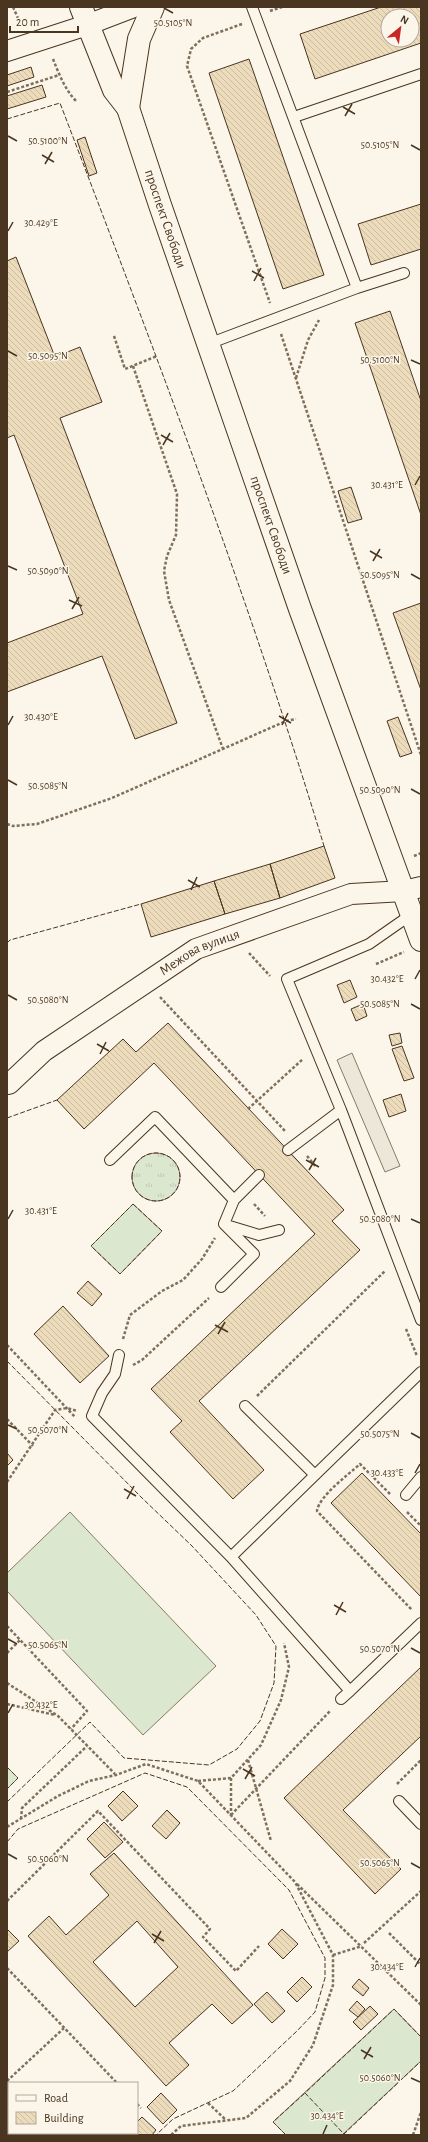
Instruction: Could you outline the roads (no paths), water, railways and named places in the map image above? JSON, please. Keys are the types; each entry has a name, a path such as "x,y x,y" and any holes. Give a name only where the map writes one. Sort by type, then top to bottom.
{"street":[{"path":"7,51 84,16 134,7"},
{"name":"проспект Свободи","path":"128,108 139,39 153,7"},
{"name":"проспект Свободи","path":"84,16 114,90 128,108 300,608 412,889 412,914 415,945"},
{"name":"Межова вулиця","path":"8,1083 44,1052 196,949 351,894 412,889"}],"lane":[{"path":"254,12 357,288"},
{"path":"294,117 421,74"},
{"path":"208,344 339,294 404,272"},
{"path":"412,914 369,944 287,979 340,1110 421,1320"},
{"path":"288,1150 340,1110"},
{"path":"110,1160 155,1118 234,1200"},
{"path":"224,1224 234,1200 259,1175"},
{"path":"224,1224 259,1235 279,1230"},
{"path":"221,1287 254,1254 224,1224"},
{"path":"119,1355 115,1374 102,1393 92,1416 231,1558 350,1691"},
{"path":"231,1558 421,1372"},
{"path":"245,1406 315,1475"},
{"path":"406,1494 421,1477"},
{"path":"341,1699 421,1623"},
{"path":"399,1801 421,1824"}]}
